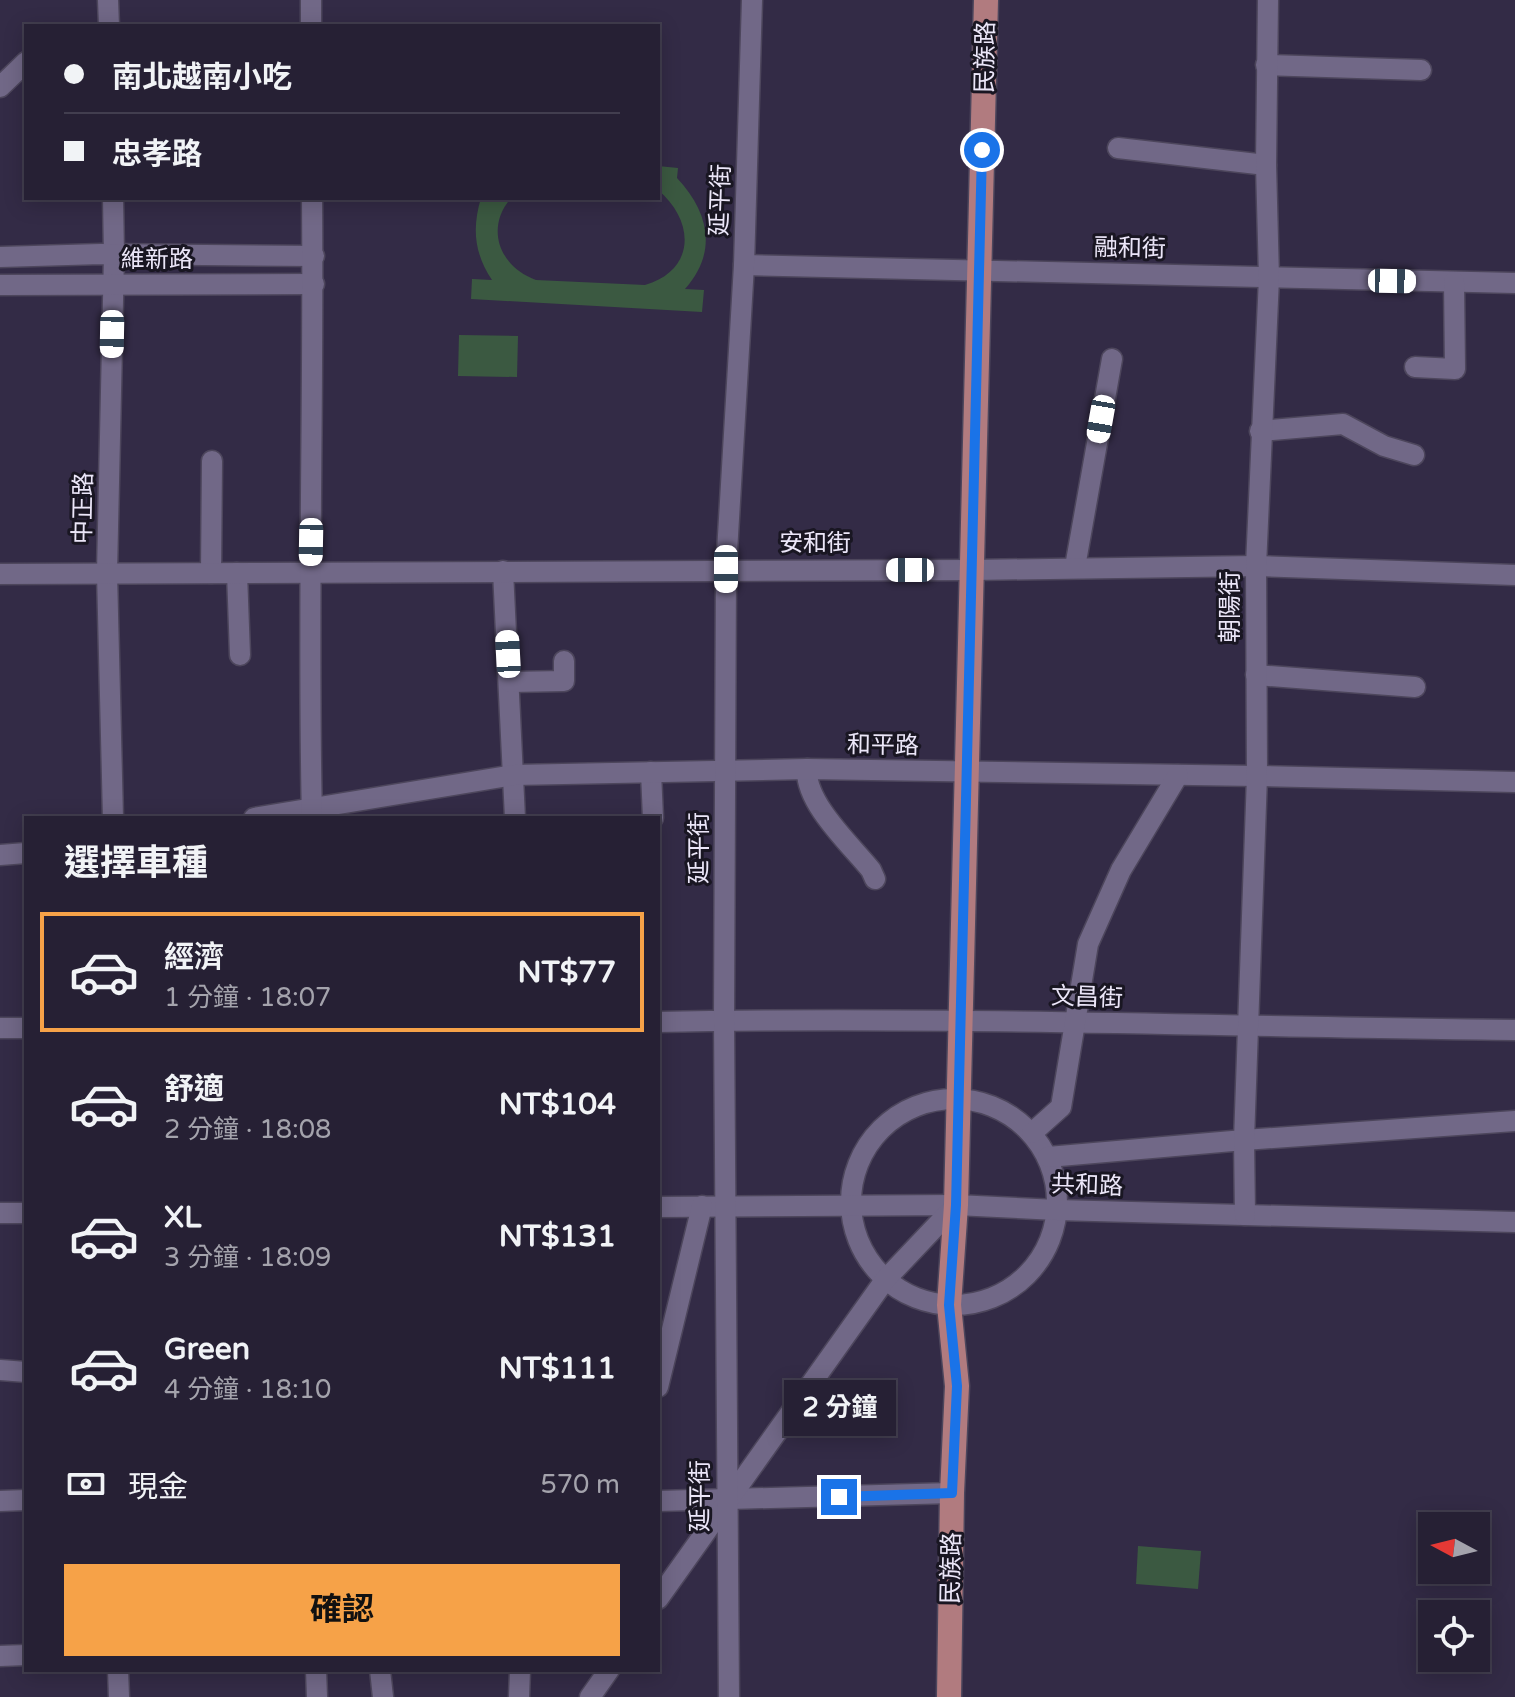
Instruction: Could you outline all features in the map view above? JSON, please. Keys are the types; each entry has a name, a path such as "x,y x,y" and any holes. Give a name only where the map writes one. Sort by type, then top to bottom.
{"main road":[{"name":"民族路","path":"949,1697 957,1386 949,1305 959,1100 986,0"}],"street":[{"path":"108,0 109,24"},
{"path":"311,0 311,24"},
{"name":"延平街","path":"729,1697 724,1021 726,569 744,265 752,0"},
{"name":"朝陽街","path":"1245,1215 1244,1140 1257,776 1256,566 1269,278 1266,165 1268,0"},
{"path":"0,87 24,64"},
{"path":"1266,65 1421,70"},
{"path":"1118,148 1266,165"},
{"name":"中正路","path":"113,200 107,573 113,816"},
{"path":"312,200 312,813"},
{"name":"維新路","path":"0,257 314,256"},
{"name":"融和街","path":"744,265 1515,283"},
{"path":"1415,367 1455,369 1454,282"},
{"name":"維新路","path":"0,285 314,284"},
{"path":"1075,567 1112,359"},
{"path":"1260,431 1343,424 1384,446 1414,455"},
{"path":"211,573 212,461"},
{"name":"安和街","path":"0,574 1256,566 1515,575"},
{"path":"503,571 515,816"},
{"path":"237,573 240,655"},
{"path":"510,682 564,681 564,661"},
{"path":"1256,675 1415,687"},
{"path":"807,769 806,781 816,803 875,879"},
{"name":"和平路","path":"277,816 312,813 514,775 807,769 1515,782"},
{"path":"651,772 653,816"},
{"path":"1032,1133 1061,1107 1088,944 1121,870 1178,775"},
{"path":"0,855 24,853"},
{"name":"文昌街","path":"660,1022 961,1019 1515,1030"},
{"path":"0,1028 24,1028"},
{"path":"982,1101 1009,1114 1032,1133 1048,1157 1056,1183 1057,1210 1050,1242 1033,1269 1008,1291 979,1303 949,1305 924,1302 885,1280 867,1258 855,1233 851,1205 854,1173 868,1144 891,1120 919,1104 982,1101"},
{"path":"1048,1157 1515,1121"},
{"path":"660,1596 885,1280 956,1205"},
{"name":"共和路","path":"660,1207 956,1205 1515,1222"},
{"path":"660,1379 702,1206"},
{"path":"0,1213 24,1213"},
{"path":"0,1370 24,1372"},
{"path":"660,1501 952,1493"},
{"path":"0,1501 24,1500"},
{"path":"0,1656 24,1655"},
{"path":"118,1672 119,1697"},
{"path":"316,1672 317,1697"},
{"path":"380,1672 383,1697"},
{"path":"519,1697 520,1672"},
{"path":"590,1697 608,1672"}],"green space":[{"path":"660,166 678,168 677,178 688,191 702,218 705,247 702,261 685,289 704,290 702,312 471,299 472,279 492,280 481,260 476,240 481,200 510,200 499,222 500,246 506,257 524,274 536,280 645,285 662,278 681,257 684,230 670,202 660,192"},
{"path":"459,335 518,336 517,377 458,376"},
{"path":"1138,1546 1201,1551 1198,1589 1136,1584"}],"route":[{"path":"839,1497 952,1493 957,1386 949,1305 956,1205 982,150"}]}
